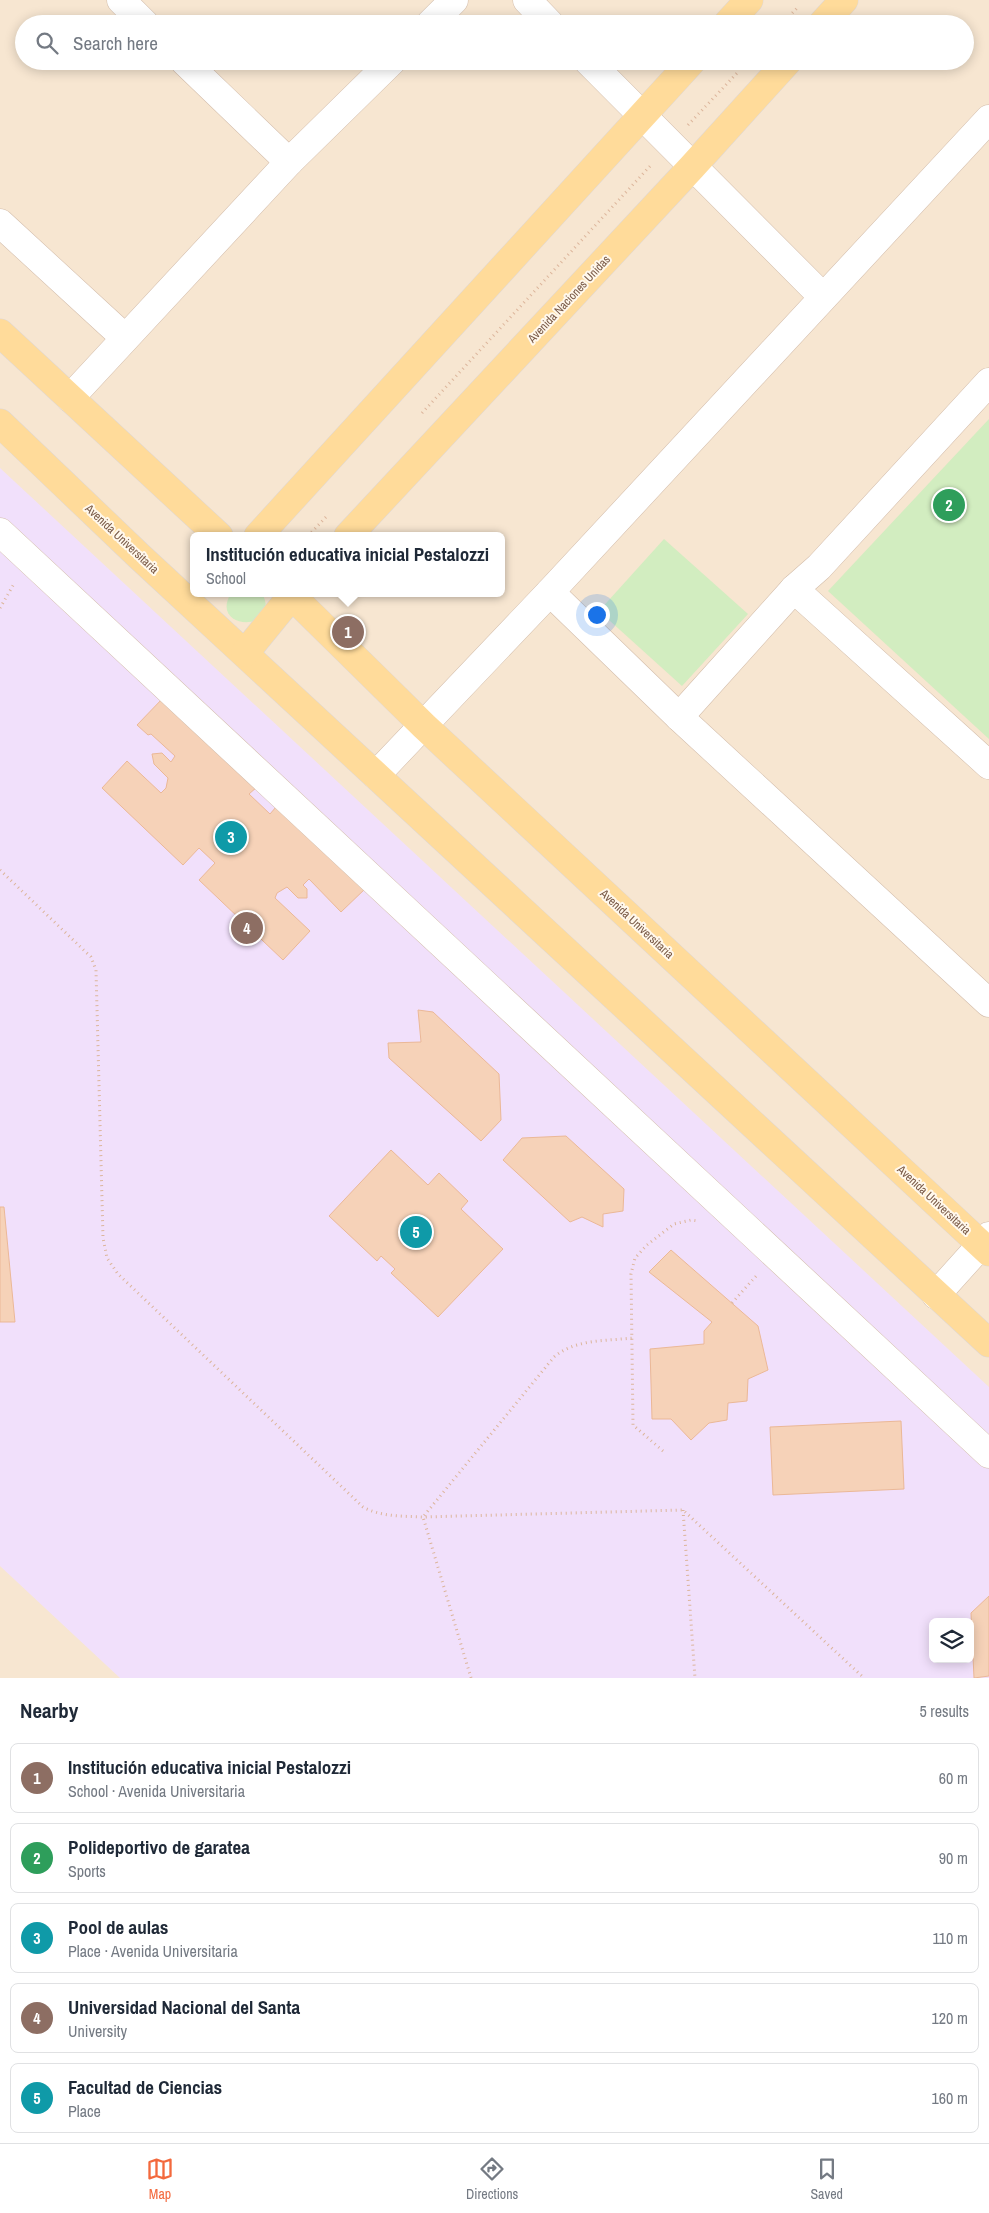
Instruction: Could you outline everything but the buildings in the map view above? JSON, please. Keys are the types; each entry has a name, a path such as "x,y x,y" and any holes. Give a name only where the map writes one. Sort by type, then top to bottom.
{"main road":[{"path":"735,15 749,0"},
{"path":"830,15 844,0"},
{"path":"262,532 684,70"},
{"name":"Avenida Naciones Unidas","path":"352,532 780,70"},
{"path":"0,332 214,532"},
{"name":"Avenida Universitaria","path":"0,423 139,556 190,593"},
{"path":"246,653 290,597"},
{"name":"Avenida Universitaria","path":"295,597 424,726 986,1244"},
{"name":"Avenida Universitaria","path":"198,599 246,653 989,1343"}],"street":[{"path":"121,0 136,15"},
{"path":"439,15 454,0"},
{"path":"527,0 541,15"},
{"path":"193,70 289,162"},
{"path":"70,398 289,162 383,70"},
{"path":"597,70 824,297"},
{"path":"376,775 550,592 989,119"},
{"path":"0,223 125,338"},
{"path":"679,718 794,590 820,566 989,382"},
{"path":"0,532 767,1266 989,1454"},
{"path":"794,590 989,765"},
{"path":"550,592 679,718 987,996"},
{"path":"936,1294 986,1244"}],"path":[{"path":"790,15 804,0"},
{"path":"415,420 739,70"},
{"path":"312,532 328,514"},
{"path":"0,608 16,581 10,576"},
{"path":"0,870 92,957 96,970 103,1238 107,1258 118,1274 363,1507 381,1514 423,1517 683,1510 864,1678"},
{"path":"663,1451 633,1425 631,1274 635,1258 674,1224 691,1220 707,1223"},
{"path":"751,1268 767,1266"},
{"path":"732,1303 767,1266"},
{"path":"423,1517 554,1357 563,1349 574,1345 633,1338"},
{"path":"683,1510 695,1678"},
{"path":"423,1517 471,1678"}],"shaded area":[{"path":"0,0 989,0 989,1678 0,1678"},
{"path":"0,468 989,1387 989,1678 120,1678 0,1566"}],"green space":[{"path":"989,419 989,739 828,591"},
{"path":"664,539 748,614 682,686 599,611"},
{"path":"230,597 263,597 266,606 263,615 255,621 246,622 236,620 229,615 227,606"}],"place":[{"name":"Polideportivo de garatea","path":"949,505"},
{"name":"Institución educativa inicial Pestalozzi","path":"348,632"},
{"name":"Pool de aulas","path":"231,837"},
{"name":"Universidad Nacional del Santa","path":"247,928"},
{"name":"Facultad de Ciencias","path":"416,1232"}]}
